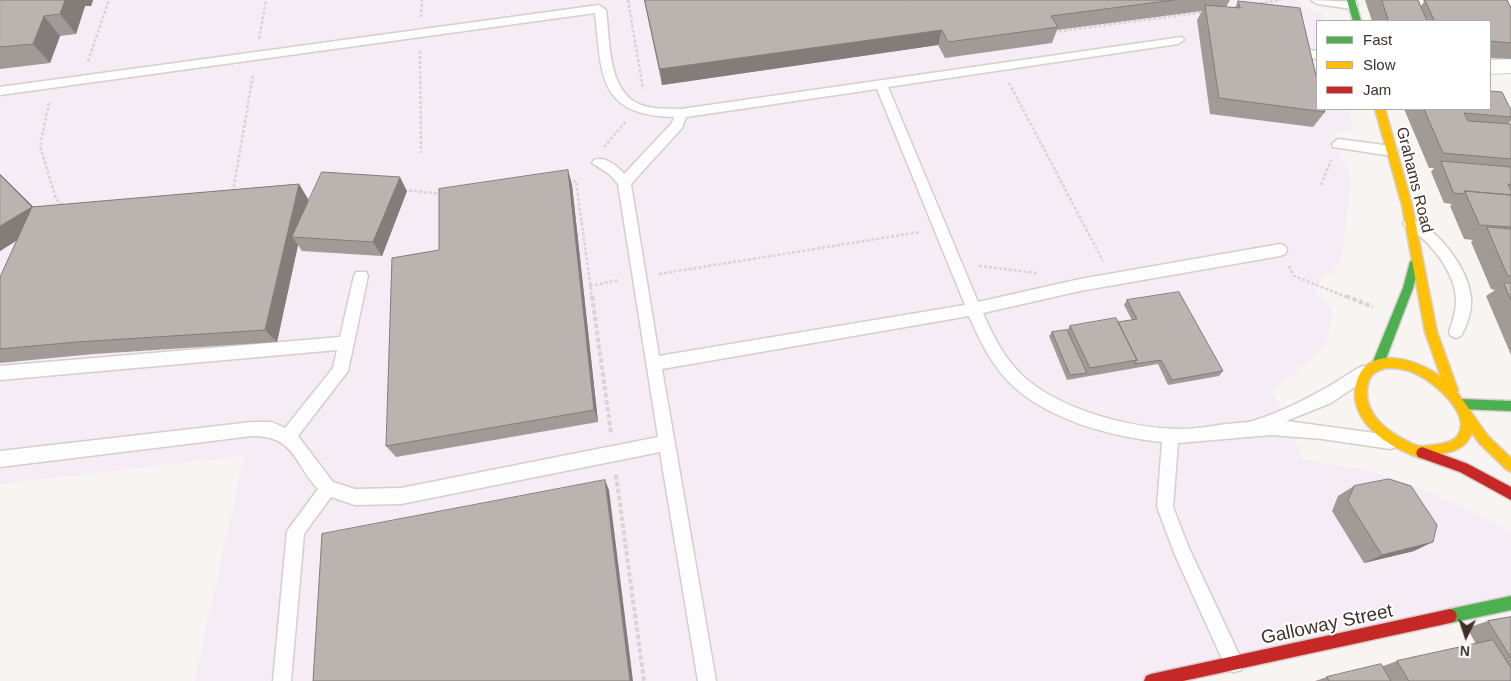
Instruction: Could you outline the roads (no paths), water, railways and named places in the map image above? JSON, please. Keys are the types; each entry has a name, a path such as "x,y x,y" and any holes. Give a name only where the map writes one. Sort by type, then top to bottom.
{"main road":[{"path":"1352,2 1357,20"},
{"name":"Grahams Road","path":"1380,110 1410,224 1431,332 1453,391"},
{"name":"Grahams Road","path":"1372,368 1408,288 1416,258"},
{"path":"1511,466 1484,440 1453,391 1426,371 1392,362 1372,368 1359,384 1362,407 1371,421 1386,435 1402,444 1466,469 1511,494"},
{"path":"1464,409 1511,406"},
{"path":"1422,451 1443,451 1457,446 1466,432 1464,409"},
{"name":"Galloway Street","path":"1151,681 1505,610"}],"street":[{"path":"1491,67 1511,66"}],"lane":[{"path":"1317,0 1352,2"},
{"path":"0,91 55,85 599,9 614,91 624,103 636,109 661,114 681,113 1178,40"},
{"path":"881,84 985,336 999,358 1019,382 1048,402 1080,416 1125,428 1171,436 1253,428 1323,430 1402,444"},
{"path":"624,183 678,125 681,113"},
{"path":"1338,144 1392,151"},
{"path":"599,158 624,183 707,681"},
{"path":"1410,224 1423,230 1438,245 1450,263 1463,292 1463,309 1456,332"},
{"path":"653,364 975,310 1080,285 1280,250"},
{"path":"287,437 340,371 361,276"},
{"path":"0,372 346,343"},
{"path":"1253,428 1325,398 1372,368"},
{"path":"0,458 252,429 272,430 287,437 296,444 317,476 328,488 354,498 401,496 667,444"},
{"path":"1171,436 1165,507 1181,549 1234,663"},
{"path":"282,681 296,531 328,488"}]}
